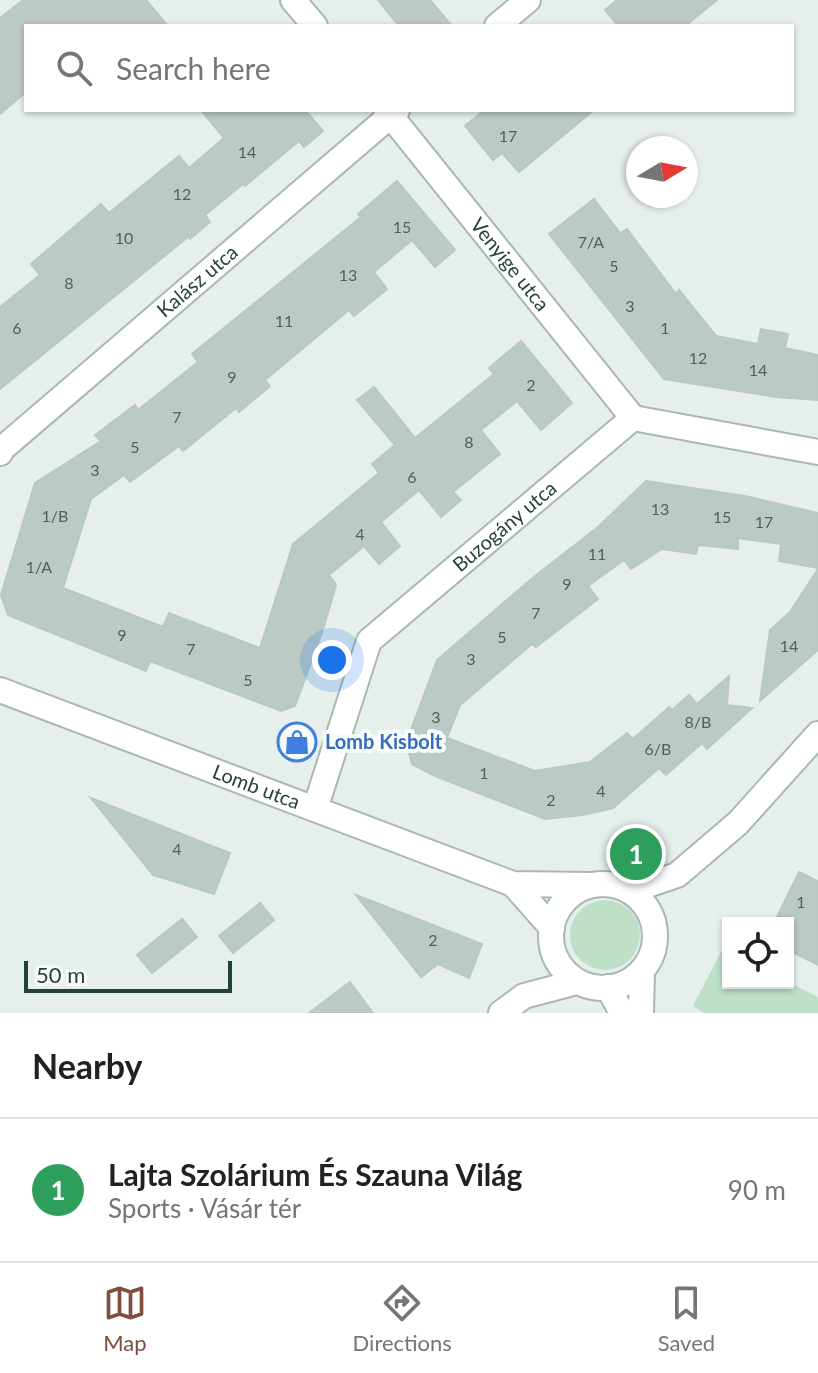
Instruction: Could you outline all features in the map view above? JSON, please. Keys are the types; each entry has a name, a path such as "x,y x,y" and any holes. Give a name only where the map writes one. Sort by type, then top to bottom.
{"street":[{"path":"293,0 313,24"},
{"path":"499,24 528,0"},
{"name":"Venyige utca","path":"391,112 633,418"},
{"name":"Kalász utca","path":"0,453 391,112"},
{"path":"633,418 818,452"},
{"name":"Buzogány utca","path":"315,809 369,641 633,418"},
{"name":"Lomb utca","path":"0,690 513,884"},
{"path":"630,891 677,875 738,823 818,734"},
{"path":"654,923 677,875"},
{"path":"513,884 611,885 630,891 645,905 654,923 655,944 648,963 626,982 608,987 597,988 577,982 562,969 552,938 513,884"},
{"path":"524,996 552,938 560,908 574,893 592,885"},
{"path":"641,1013 642,971"},
{"path":"501,1013 524,996 577,982"},
{"path":"608,987 622,1013"}],"green space":[{"path":"605,900 630,910 640,935 630,960 605,970 580,960 570,935 580,910"},
{"path":"722,950 722,989 794,989 794,985 818,997 818,1013 704,1013 693,1006"}],"building":[{"path":"23,0 146,0 166,24 24,24 24,94 0,114 0,18"},
{"path":"378,0 430,0 450,24 397,24"},
{"path":"617,0 717,0 687,24 616,24 605,10"},
{"path":"203,112 307,112 323,131 304,147 299,141 245,186 243,184 205,215 210,222 190,239 188,237 0,389 0,307 40,275 31,264 101,204 109,213 179,156 189,168 224,138"},
{"path":"482,112 592,112 519,172 502,153 493,160 465,126"},
{"path":"397,181 455,250 435,267 412,240 374,272 387,289 354,316 349,310 265,380 270,386 239,412 236,408 183,451 179,446 130,482 124,475 91,499 63,588 163,627 169,613 260,648 293,544 379,473 372,464 395,445 357,400 374,387 415,438 494,374 489,368 521,341 572,403 541,430 517,401 481,430 500,454 453,492 461,500 441,517 419,490 381,522 400,546 379,564 364,546 329,575 336,585 295,706 281,711 150,661 146,671 8,615 1,595 35,483 101,441 95,435 135,405 138,410 198,362 192,354 361,217 358,214"},
{"path":"594,199 620,233 627,229 676,294 679,290 716,336 758,344 761,329 788,334 785,348 818,355 818,400 776,397 664,379 549,234"},
{"path":"646,481 745,496 818,513 818,568 779,561 781,544 738,538 738,549 698,545 696,554 662,549 631,569 624,560 588,586 598,599 536,647 532,644 460,705 447,738 535,771 590,762 627,733 633,739 669,707 672,710 689,695 697,704 729,676 727,705 752,708 707,749 702,743 666,775 659,768 613,808 583,815 545,819 412,764 406,743 437,660 598,527"},
{"path":"818,569 818,650 760,701 770,630 790,612"},
{"path":"91,798 230,853 214,894 153,875"},
{"path":"799,872 818,881 818,965 794,953 794,917 777,917"},
{"path":"356,895 482,944 469,978 438,964 421,977"},
{"path":"260,903 274,920 233,953 219,936"},
{"path":"182,919 197,937 152,973 137,955"},
{"path":"350,982 373,1013 309,1013"}],"place":[{"name":"Lomb Kisbolt","path":"297,742"},
{"name":"Lajta Szolárium És Szauna Világ","path":"636,854"}]}
